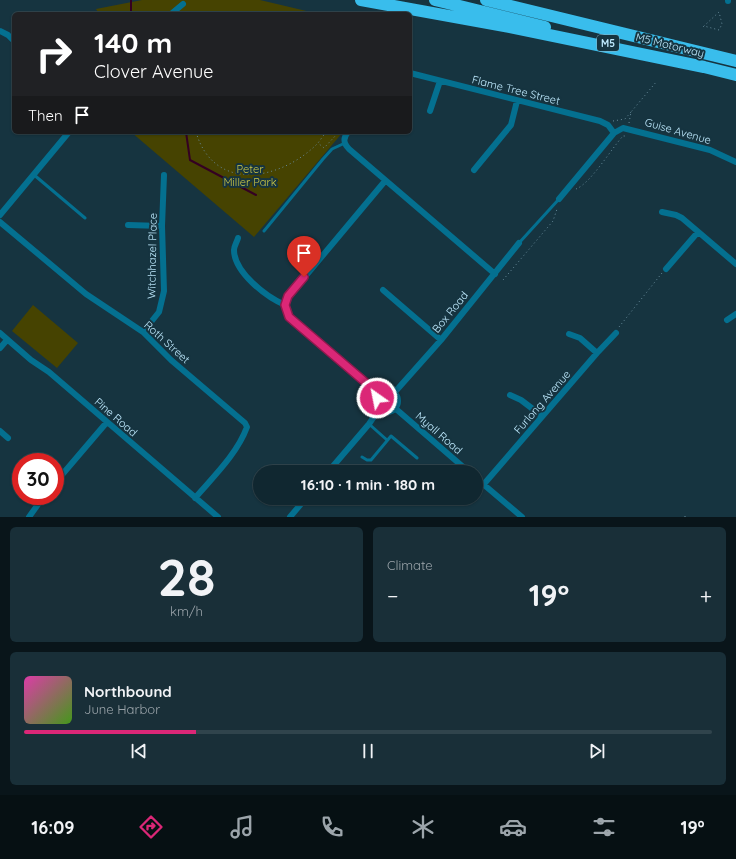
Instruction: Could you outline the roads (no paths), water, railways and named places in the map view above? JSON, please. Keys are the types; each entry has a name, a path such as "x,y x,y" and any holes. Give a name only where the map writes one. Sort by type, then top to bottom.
{"highway":[{"path":"353,0 403,8"},
{"path":"361,0 510,27 704,67"},
{"name":"M5 Motorway","path":"435,0 736,75"},
{"name":"M5 Motorway","path":"486,0 736,61"}],"street":[{"path":"173,12 183,4"},
{"path":"0,32 8,34 12,39"},
{"name":"Flame Tree Street","path":"412,74 600,121 608,125 614,133"},
{"path":"430,111 440,81"},
{"path":"474,170 511,125 517,100"},
{"name":"Guise Avenue","path":"614,133 618,129 629,128 710,150 736,162"},
{"path":"559,198 614,133"},
{"path":"0,215 67,134"},
{"path":"347,134 344,139 344,143 348,149 495,274"},
{"name":"Witchhazel Place","path":"144,332 155,319 162,303 164,291 162,226 164,174"},
{"path":"379,394 289,317 285,305 292,292 385,181"},
{"path":"662,212 676,215 736,264"},
{"name":"Roth Street","path":"0,222 86,294 144,332 171,360 242,419 247,427 229,458 195,498"},
{"path":"128,225 162,226"},
{"path":"666,269 698,232"},
{"path":"238,238 234,249 238,264 246,277 276,301 285,305"},
{"name":"Box Road","path":"394,393 441,340 519,243"},
{"path":"383,290 441,340"},
{"path":"727,320 736,314"},
{"name":"Pine Road","path":"0,333 37,364 49,372 218,517"},
{"name":"Furlong Avenue","path":"484,484 597,352 616,333"},
{"path":"569,334 580,338 597,352"},
{"path":"0,348 7,340"},
{"path":"387,390 394,393 398,399 396,409 389,412 379,409 376,402 379,394 387,390"},
{"path":"510,395 520,400 542,416"},
{"path":"334,465 369,424 379,409"},
{"name":"Myall Road","path":"396,409 461,465"},
{"path":"64,472 107,422"},
{"path":"0,431 8,438"},
{"path":"484,484 522,517"},
{"path":"30,517 38,505"},
{"path":"290,517 300,505"}],"lane":[{"path":"264,231 332,149 344,143"},
{"path":"33,174 85,218"},
{"path":"519,243 559,198"},
{"path":"369,424 388,440"},
{"path":"362,458 371,460 391,436 417,458"}],"waterway":[{"path":"131,0 131,12"},
{"path":"186,134 190,160 256,195"}],"park label":[{"name":"Peter Miller Park","path":"250,175"}]}
